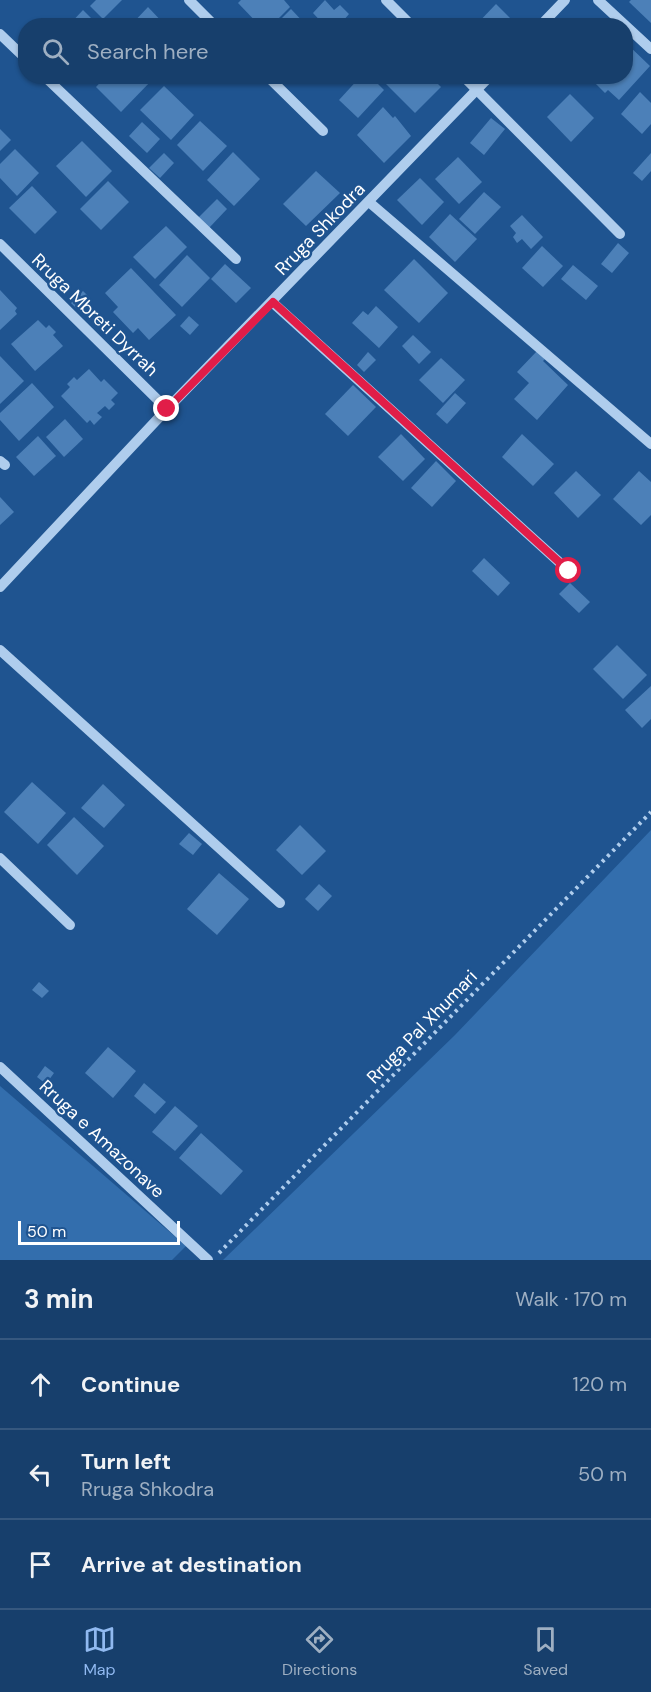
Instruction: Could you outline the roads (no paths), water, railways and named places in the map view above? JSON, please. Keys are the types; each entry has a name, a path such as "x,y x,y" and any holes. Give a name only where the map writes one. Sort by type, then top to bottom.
{"street":[{"path":"189,0 207,18"},
{"path":"386,0 404,18"},
{"path":"548,18 565,0"},
{"path":"598,0 617,18"},
{"path":"633,32 651,49"},
{"path":"0,34 18,51"},
{"path":"52,84 236,259"},
{"path":"275,84 323,131"},
{"path":"471,84 620,234"},
{"name":"Rruga Shkodra","path":"0,587 167,409 483,84"},
{"path":"369,202 651,444"},
{"name":"Rruga Mbreti Dyrrah","path":"0,244 167,409"},
{"path":"273,302 569,571"},
{"path":"0,650 280,903"},
{"path":"0,858 70,924"},
{"name":"Rruga e Amazonave","path":"0,1067 210,1260"}]}
